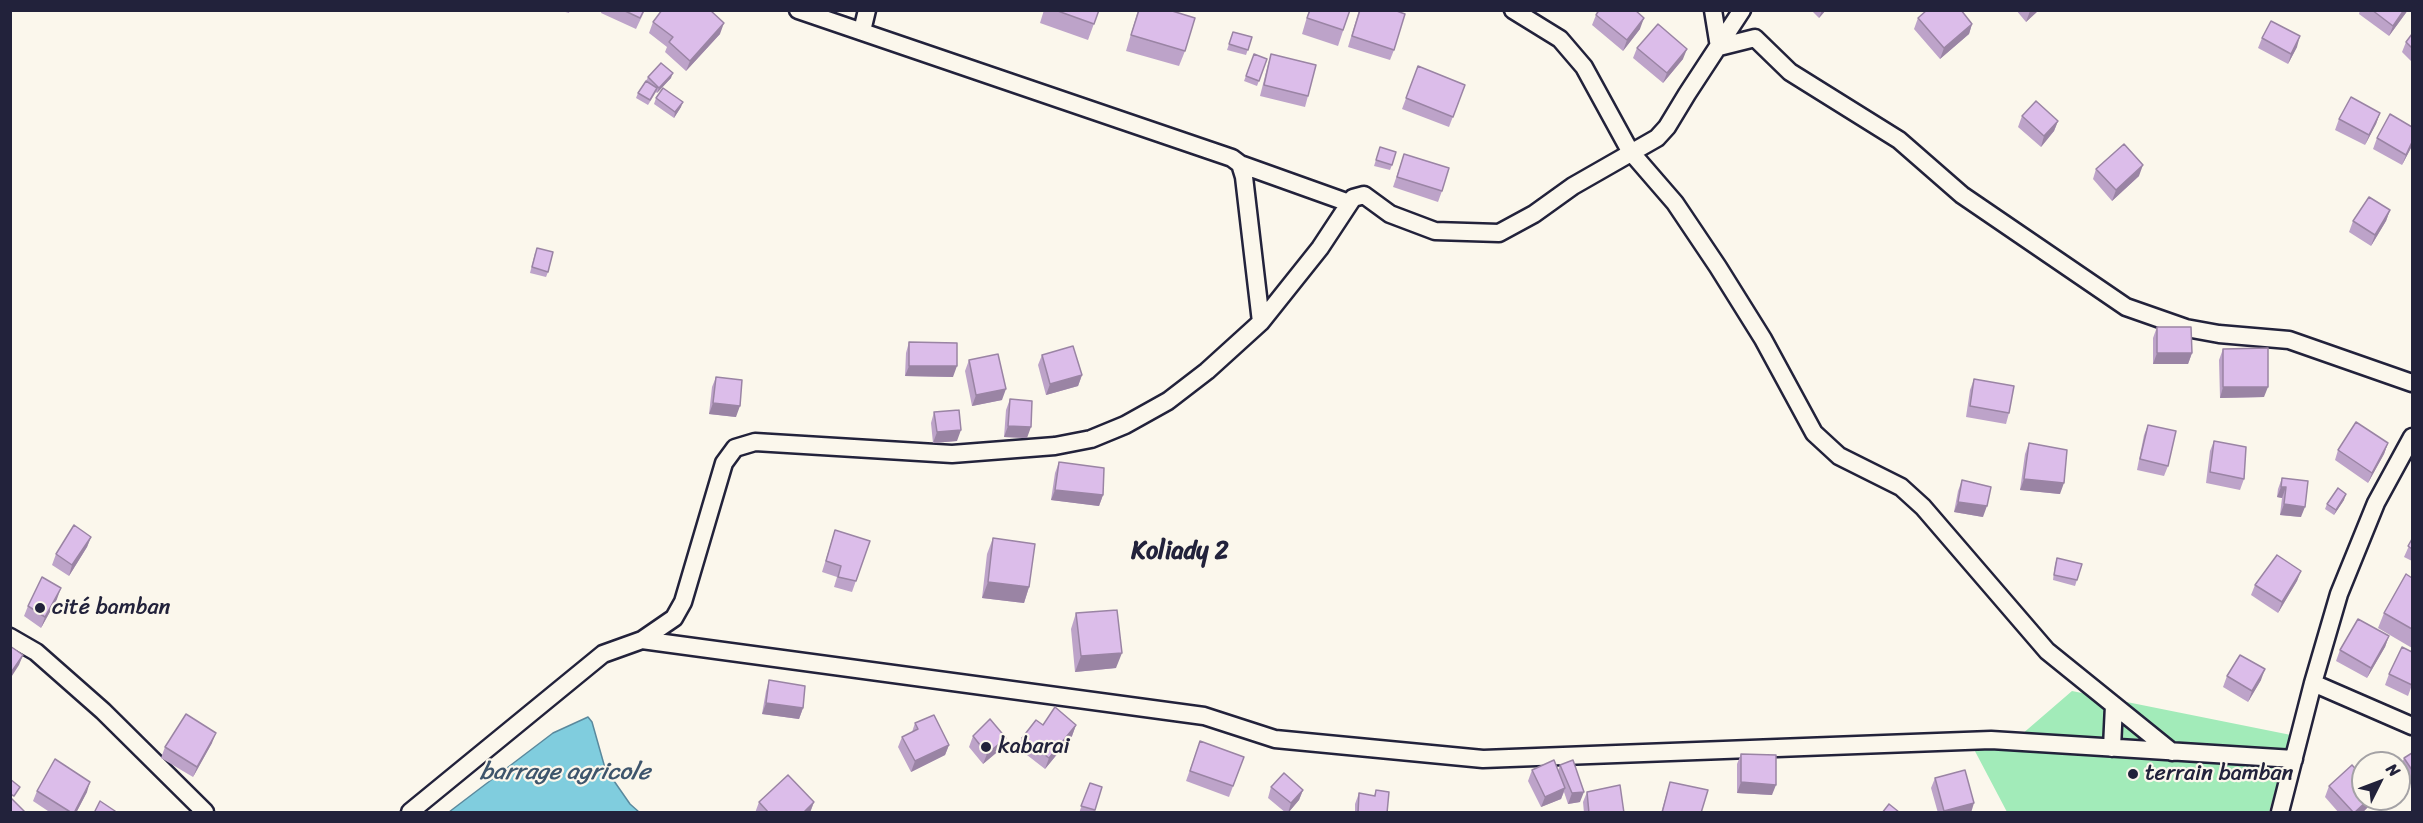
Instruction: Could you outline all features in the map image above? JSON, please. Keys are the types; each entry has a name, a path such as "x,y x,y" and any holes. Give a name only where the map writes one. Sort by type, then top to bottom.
{"street":[{"path":"798,10 1226,154 1240,164 1349,203"},
{"path":"862,31 867,10"},
{"path":"1513,10 1560,39 1584,67 1630,152 1675,203 1718,267 1762,339 1814,433 1839,456 1901,487 1923,507 2047,651 2172,752"},
{"path":"1713,10 1719,47"},
{"path":"410,813 603,654 642,639 674,618 683,602 724,463 735,448 755,442 952,454 1055,446 1091,439 1125,425 1168,401 1207,371 1261,322 1320,248 1349,203 1358,195 1364,195 1390,214 1435,231 1499,233 1534,214 1573,186 1657,138 1667,128 1692,85 1742,10"},
{"path":"1742,10 1755,38 1790,72 1899,140 1962,195 2126,307 2186,328 2219,334 2289,340 2412,383"},
{"path":"1719,47 1755,38"},
{"path":"1240,164 1244,177 1261,322"},
{"path":"2280,813 2313,683 2339,594 2376,503 2412,437"},
{"path":"10,637 36,652 103,711 205,813"},
{"path":"642,639 1204,716 1275,739 1483,759 1991,740 2294,759"},
{"path":"2313,683 2410,721"},
{"path":"2112,748 2114,705"}],"green space":[{"name":"terrain bamban","path":"2072,691 2291,735 2269,812 2007,812 1967,736 2021,735"}],"water":[{"name":"barrage agricole","path":"588,717 592,722 605,768 630,804 639,812 449,812 553,733"}],"building":[{"path":"623,10 644,10 640,18"},
{"path":"662,10 710,10 724,23 690,61 669,42 673,37 653,22"},
{"path":"1055,10 1099,10 1094,24"},
{"path":"1139,10 1169,10 1195,18 1185,51 1131,35"},
{"path":"1310,10 1350,10 1343,30 1307,18"},
{"path":"1360,10 1394,10 1405,14 1394,50 1352,36"},
{"path":"1599,10 1635,10 1644,18 1627,40 1596,15"},
{"path":"1927,10 1961,10 1972,24 1944,48 1918,18"},
{"path":"2372,10 2404,10 2393,26"},
{"path":"2271,21 2300,36 2291,54 2262,38"},
{"path":"1658,24 1687,49 1667,73 1637,48"},
{"path":"1233,32 1252,37 1248,50 1229,44"},
{"path":"2412,34 2412,48 2406,42"},
{"path":"1254,54 1267,59 1259,81 1246,76"},
{"path":"1271,54 1316,65 1308,96 1264,85"},
{"path":"661,63 673,73 659,88 648,77"},
{"path":"1418,66 1465,85 1453,117 1406,98"},
{"path":"646,81 657,88 650,100 638,93"},
{"path":"663,88 683,102 675,112 656,98"},
{"path":"2351,97 2380,113 2369,135 2339,119"},
{"path":"2036,101 2058,121 2044,136 2022,116"},
{"path":"2390,114 2412,127 2412,142 2406,155 2377,138"},
{"path":"2124,144 2143,165 2116,190 2096,169"},
{"path":"1380,147 1396,152 1392,165 1376,160"},
{"path":"1404,154 1449,168 1442,191 1397,177"},
{"path":"2369,197 2390,210 2375,235 2353,221"},
{"path":"537,248 553,252 548,272 532,267"},
{"path":"2157,327 2191,327 2192,353 2157,353"},
{"path":"909,342 957,343 957,366 909,366"},
{"path":"1073,346 1082,375 1050,384 1042,355"},
{"path":"2268,348 2268,387 2223,387 2223,349"},
{"path":"998,354 1006,389 976,395 969,360"},
{"path":"716,377 742,380 740,406 713,403"},
{"path":"1974,379 2014,386 2009,413 1970,406"},
{"path":"1010,399 1032,401 1031,427 1008,426"},
{"path":"959,410 961,430 937,432 934,412"},
{"path":"2356,422 2388,443 2372,473 2338,450"},
{"path":"2148,425 2176,431 2168,466 2140,459"},
{"path":"2214,441 2246,447 2244,479 2210,472"},
{"path":"2029,443 2067,450 2064,483 2024,479"},
{"path":"1059,462 1104,468 1103,495 1055,490"},
{"path":"2282,478 2308,481 2305,507 2284,504 2286,487 2281,487"},
{"path":"1962,480 1991,487 1987,506 1958,502"},
{"path":"2338,488 2346,494 2336,510 2327,504"},
{"path":"74,525 91,537 72,565 56,554"},
{"path":"835,530 870,541 856,581 838,577 841,566 826,561"},
{"path":"993,538 1035,544 1029,587 988,582"},
{"path":"2277,555 2301,571 2282,602 2255,585"},
{"path":"2057,558 2082,564 2077,580 2054,575"},
{"path":"2406,574 2412,578 2412,629 2384,613"},
{"name":"cité bamban","path":"42,577 61,588 45,617 28,606"},
{"path":"1117,610 1122,653 1081,656 1076,613"},
{"path":"2358,619 2389,636 2371,668 2340,650"},
{"path":"10,646 23,655 10,674"},
{"path":"2402,647 2412,652 2412,685 2389,674"},
{"path":"2240,655 2265,669 2252,691 2227,676"},
{"path":"769,680 805,686 803,708 766,703"},
{"path":"1055,707 1076,725 1049,758 1022,738 1036,720 1043,725"},
{"path":"186,714 216,733 197,767 165,747"},
{"path":"934,715 949,745 915,761 902,737 918,729 915,723"},
{"path":"990,719 1006,738 987,754 973,736"},
{"path":"1200,741 1244,757 1233,786 1190,771"},
{"path":"1741,754 1776,755 1776,785 1741,782"},
{"path":"55,759 90,782 74,813 37,791"},
{"path":"1554,760 1565,788 1545,797 1532,770"},
{"path":"1573,760 1584,792 1572,793 1560,765"},
{"path":"2351,766 2351,810 2329,786"},
{"path":"1965,770 1974,803 1944,811 1935,778"},
{"path":"1284,773 1303,790 1291,803 1271,787"},
{"path":"788,775 814,802 803,813 769,813 759,802"},
{"path":"10,779 20,787 14,796 10,794"},
{"path":"1670,782 1708,790 1701,813 1662,813"},
{"path":"1090,783 1102,787 1095,810 1081,806"},
{"path":"1620,785 1624,813 1589,813 1587,792"},
{"path":"1376,790 1389,792 1387,813 1358,813 1359,793 1375,796"},
{"path":"10,797 26,813 10,813"},
{"path":"100,801 118,813 94,813"},
{"path":"1889,804 1899,812 1882,813"}],"place":[{"name":"cité bamban","path":"40,608"},
{"name":"kabarai","path":"986,747"},
{"name":"terrain bamban","path":"2133,774"}],"district":[{"name":"Koliady 2","path":"1180,552"}]}
